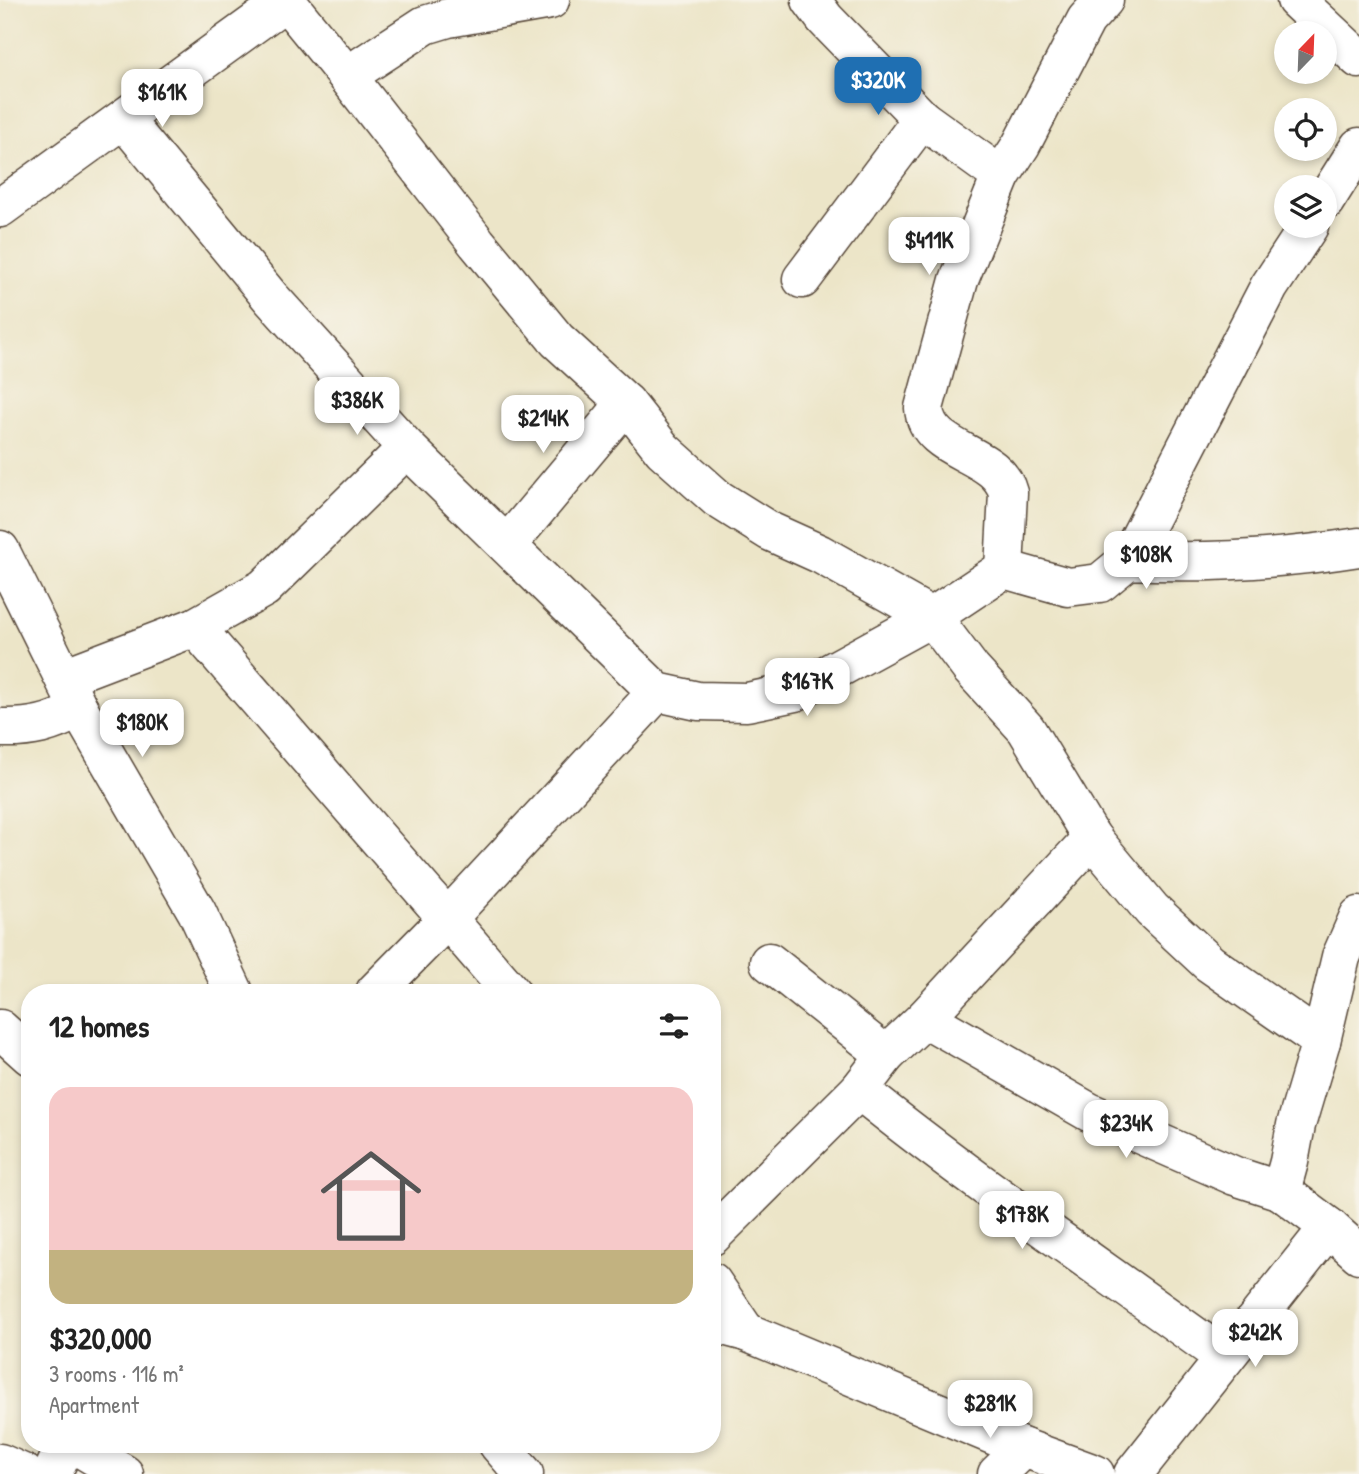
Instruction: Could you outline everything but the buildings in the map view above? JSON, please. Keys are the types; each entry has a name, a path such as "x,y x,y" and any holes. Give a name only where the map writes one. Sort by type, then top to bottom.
{"street":[{"path":"0,208 286,0 557,340 626,403 663,450 718,499 769,531 820,554 932,617 971,669 1026,729 1092,838 1152,910 1209,962 1321,1041"},
{"path":"348,76 425,25 448,18 550,0"},
{"path":"811,0 825,19 922,119 1001,176"},
{"path":"1004,569 1008,494 1005,482 987,467 932,432 925,421 925,408 959,280 1001,176 1021,145 1086,20 1104,0"},
{"path":"1296,0 1359,59"},
{"path":"802,279 922,119"},
{"path":"124,120 271,298 407,448 657,692 698,701 747,702 794,691 932,617 1004,569 1068,587 1100,583 1128,560 1269,287 1301,238"},
{"path":"1337,182 1359,147"},
{"path":"507,545 626,403"},
{"path":"0,728 27,728 54,723 71,693 264,588 407,448"},
{"path":"1128,560 1174,562 1251,559 1359,547"},
{"path":"0,550 71,693 197,912 230,984"},
{"path":"195,627 504,984"},
{"path":"383,984 446,920 657,692"},
{"path":"721,1227 859,1090 886,1055 925,1018 1092,838"},
{"path":"1281,1191 1341,957 1359,916"},
{"path":"769,962 886,1055"},
{"path":"925,1018 1089,1112 1236,1176 1281,1191 1329,1227 1359,1254"},
{"path":"0,1029 21,1048"},
{"path":"859,1090 1000,1199 1225,1358"},
{"path":"1133,1474 1329,1227"},
{"path":"721,1306 729,1327 1010,1461 1095,1474"},
{"path":"52,1474 62,1453"},
{"path":"89,1453 124,1474"},
{"path":"506,1453 524,1474"},
{"path":"0,1463 25,1474"}]}
